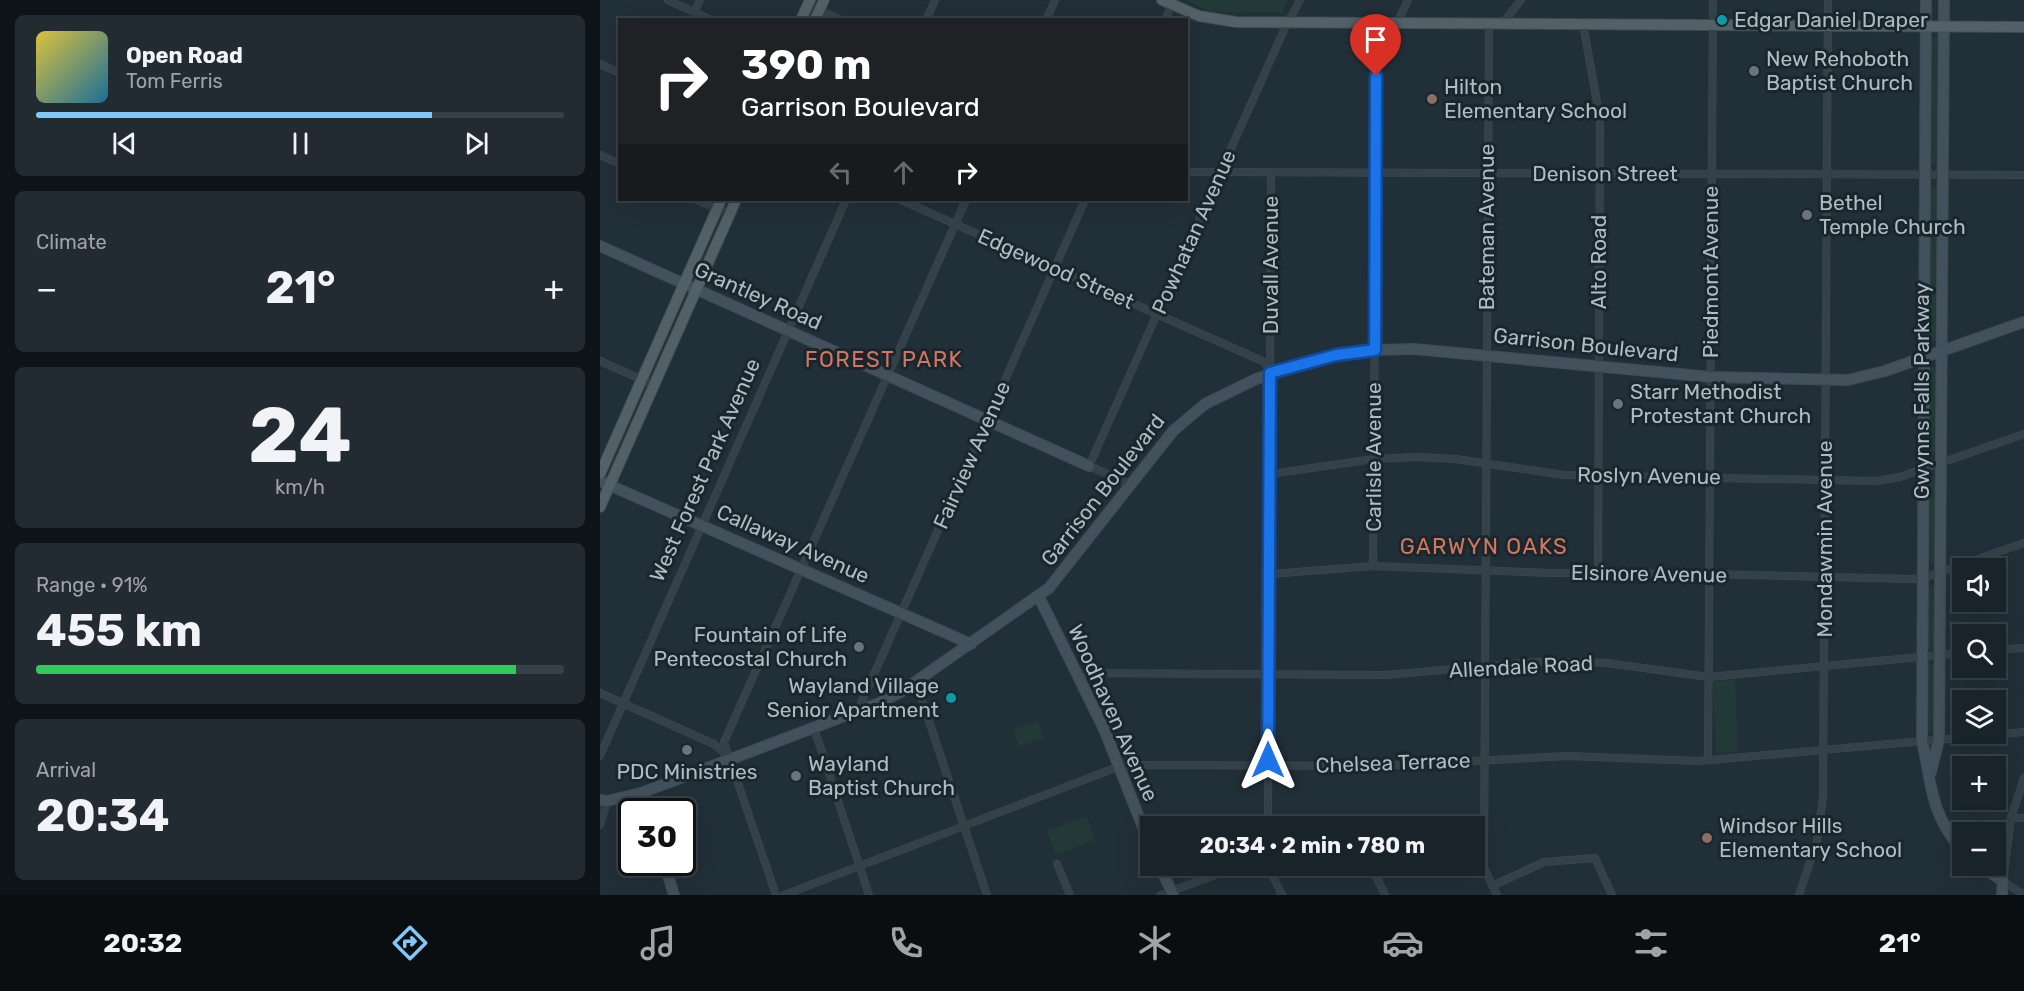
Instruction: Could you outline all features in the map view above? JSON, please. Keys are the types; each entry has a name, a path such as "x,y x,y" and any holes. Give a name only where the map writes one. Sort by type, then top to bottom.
{"main road":[{"name":"Gwynns Falls Parkway","path":"1926,0 1922,741 1935,806 1940,819 1952,836"},
{"name":"Gwynns Falls Parkway","path":"1930,781 1939,740 1944,0"},
{"path":"802,18 809,2"},
{"path":"1167,2 1198,16 1220,21 2024,27"},
{"path":"600,507 605,482 654,385 736,201"},
{"path":"600,474 719,204"},
{"name":"Grantley Road","path":"600,246 1089,466"},
{"name":"Garrison Boulevard","path":"602,802 641,794 814,728 890,698 916,682 1039,597 1068,567 1173,431 1194,412 1222,394 1270,373 1336,355 1375,350 1414,349 1711,377 1848,380 1864,378 2024,322"},
{"name":"Callaway Avenue","path":"605,482 971,644"},
{"name":"Woodhaven Avenue","path":"1039,597 1120,766 1140,819"},
{"path":"641,794 642,798"},
{"path":"668,876 674,895"},
{"path":"1163,876 1168,894"},
{"path":"1995,876 2003,881 2002,895"}],"street":[{"path":"668,0 707,18"},
{"path":"694,12 700,0"},
{"path":"927,18 935,0"},
{"path":"1047,18 1055,0"},
{"name":"Powhatan Avenue","path":"1089,466 1300,0"},
{"path":"1397,23 1408,0"},
{"path":"1502,24 1521,0"},
{"name":"Piedmont Avenue","path":"1708,760 1713,0"},
{"name":"Mondawmin Avenue","path":"1799,895 1820,828 1823,797 1828,0"},
{"path":"809,2 837,18"},
{"path":"1165,18 1167,2"},
{"name":"Carlisle Avenue","path":"1373,566 1377,23"},
{"name":"Bateman Avenue","path":"1484,816 1488,24"},
{"name":"Alto Road","path":"1583,24 1599,110 1598,573"},
{"path":"600,64 618,72"},
{"path":"600,155 618,163"},
{"name":"Denison Street","path":"1188,172 2024,175"},
{"name":"Duvall Avenue","path":"1268,816 1271,172"},
{"path":"702,201 719,204 729,214"},
{"name":"West Forest Park Avenue","path":"600,756 846,201"},
{"name":"Edgewood Street","path":"903,201 1266,363 1270,373"},
{"path":"776,895 724,741 966,201"},
{"name":"Fairview Avenue","path":"858,710 1085,201"},
{"path":"600,361 654,385"},
{"name":"Roslyn Avenue","path":"1270,474 1374,459 1430,457 1545,473 1598,476 1877,481 1923,470 2024,434"},
{"name":"Grantley Road","path":"1089,466 1130,484"},
{"name":"Elsinore Avenue","path":"1269,574 1373,566 1485,571 1913,579 1923,578 2024,543"},
{"path":"2006,649 2024,648"},
{"name":"Allendale Road","path":"1077,674 1396,675 1532,662 1582,662 1607,663 1709,678 1952,654"},
{"path":"916,682 987,895"},
{"path":"600,693 714,744 731,759"},
{"path":"814,728 869,895"},
{"name":"Chelsea Terrace","path":"784,895 1120,766 1377,766 1578,756 1708,760 2024,732"},
{"path":"2024,778 2011,818 2003,881 2024,894"},
{"path":"600,825 602,802"},
{"path":"2011,818 2024,818"},
{"path":"1492,886 1544,862 1595,858 1612,895"},
{"path":"1057,864 1070,895"},
{"name":"Bateman Avenue","path":"1485,870 1497,895"},
{"path":"1168,894 1214,876"},
{"path":"1273,876 1282,895"},
{"path":"1376,876 1385,895"}],"green space":[{"path":"1185,0 1288,0 1282,13 1212,12"},
{"path":"1935,36 1939,38 1938,165 1935,166 1929,163 1930,39"},
{"path":"1931,185 1937,186 1937,340 1930,343 1927,341"},
{"path":"1931,367 1937,368 1936,454 1933,455 1927,452 1928,370"},
{"path":"1936,477 1935,563 1933,564 1927,561 1927,478"},
{"path":"1932,585 1936,587 1935,649 1932,651 1926,648 1927,588"},
{"path":"1935,664 1934,732 1932,733 1926,730 1926,665"},
{"path":"1735,680 1738,752 1716,753 1713,681"},
{"path":"1038,721 1044,738 1019,746 1013,729"},
{"path":"1087,816 1095,840 1055,855 1047,831"}],"place":[{"name":"Edgar Daniel Draper","path":"1722,20"},
{"name":"New Rehoboth Baptist Church","path":"1754,71"},
{"name":"Hilton Elementary School","path":"1432,99"},
{"name":"Bethel Temple Church","path":"1807,215"},
{"name":"Starr Methodist Protestant Church","path":"1618,404"},
{"name":"Fountain of Life Pentecostal Church","path":"859,647"},
{"name":"Wayland Village Senior Apartment","path":"951,698"},
{"name":"PDC Ministries","path":"687,750"},
{"name":"Wayland Baptist Church","path":"796,776"},
{"name":"Windsor Hills Elementary School","path":"1707,838"}],"district":[{"name":"FOREST PARK","path":"884,359"},
{"name":"GARWYN OAKS","path":"1484,546"}],"route":[{"path":"1268,760 1270,373 1336,355 1375,350 1376,76"}]}
